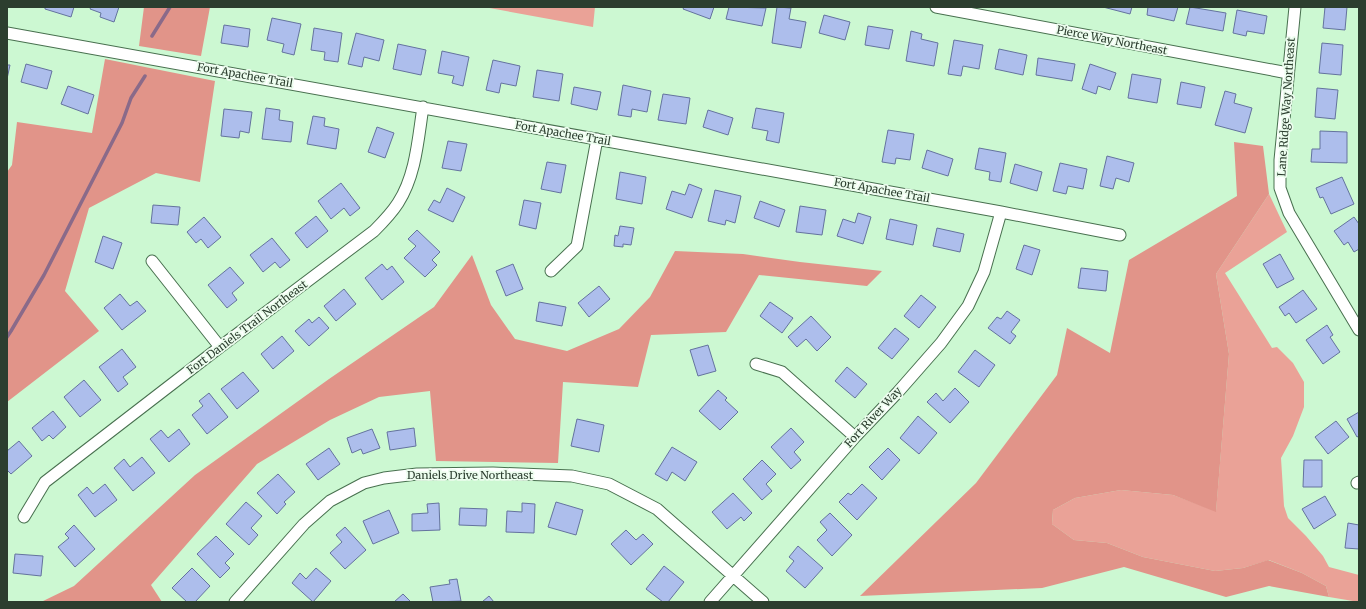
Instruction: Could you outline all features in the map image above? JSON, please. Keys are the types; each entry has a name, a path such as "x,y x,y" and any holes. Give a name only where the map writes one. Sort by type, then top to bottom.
{"street":[{"name":"Pierce Way Northeast","path":"936,7 1288,73"},
{"name":"Lane Ridge Way Northeast","path":"1295,7 1280,160 1280,188 1289,213 1359,329"},
{"name":"Fort Apachee Trail","path":"7,33 423,107 1120,235"},
{"name":"Fort Daniels Trail Northeast","path":"24,517 45,482 374,231 389,216 399,201 411,173 423,107"},
{"path":"551,271 577,246 597,139"},
{"name":"Fort River Way","path":"710,602 732,574 854,437 898,392 941,343 968,306 984,272 1001,212"},
{"path":"152,261 220,347"},
{"path":"756,364 782,372 854,437"},
{"name":"Daniels Drive Northeast","path":"236,602 304,524 330,501 364,483 384,478 417,474 493,473 572,476 609,484 657,510 763,602"}],"shaded area":[{"path":"144,7 210,7 201,56 139,46"},
{"path":"484,7 595,7 593,27"},
{"path":"105,59 215,81 200,182 156,173 89,208 65,291 99,331 7,402 7,172 12,165 17,122 92,133"},
{"path":"1234,142 1263,146 1269,194 1216,274 1229,354 1216,512 1173,495 1121,490 1075,498 1053,510 1052,524 1074,540 1107,543 1143,557 1215,571 1243,568 1268,560 1302,573 1326,586 1329,597 1269,586 1226,597 1124,567 1042,588 860,596 976,483 1057,375 1067,328 1110,353 1129,260 1237,196"},
{"path":"1269,194 1287,232 1225,273 1272,348 1277,347 1293,363 1304,382 1304,407 1293,436 1281,458 1284,506 1288,518 1323,556 1329,567 1359,575 1359,602 1329,597 1326,586 1302,573 1269,560 1243,568 1215,571 1143,557 1107,543 1074,540 1052,524 1053,510 1075,498 1121,490 1173,495 1216,511 1229,354 1216,274"},
{"path":"675,251 743,254 882,271 867,286 759,275 726,332 651,335 638,387 563,382 558,463 436,461 430,391 379,397 330,420 257,464 151,585 162,602 41,602 74,586 195,475 329,379 434,307 472,255 491,305 515,339 567,351 619,329 650,297"}],"building":[{"path":"45,7 74,7 71,17 45,9"},
{"path":"91,7 119,7 114,22 100,17 101,13 90,9"},
{"path":"684,7 714,7 710,19 683,9"},
{"path":"729,7 766,8 762,26 726,19"},
{"path":"777,7 791,8 789,19 806,22 801,48 772,43"},
{"path":"1103,7 1132,7 1130,14"},
{"path":"1148,7 1178,7 1174,21 1147,15"},
{"path":"1190,7 1226,13 1223,31 1186,24"},
{"path":"1325,7 1347,7 1345,30 1323,28"},
{"path":"1237,10 1267,16 1264,34 1247,31 1246,36 1233,33"},
{"path":"824,15 850,22 845,40 819,33"},
{"path":"272,18 301,24 294,55 282,52 284,44 267,40"},
{"path":"224,25 250,29 248,47 221,43"},
{"path":"868,26 893,30 889,49 865,45"},
{"path":"314,28 342,33 338,62 324,60 325,52 311,50"},
{"path":"911,31 922,34 921,39 938,43 934,66 906,61"},
{"path":"356,33 384,40 379,61 364,57 362,67 348,64"},
{"path":"954,40 983,45 979,69 963,66 961,76 948,74"},
{"path":"1322,43 1343,45 1341,75 1319,73"},
{"path":"398,44 426,50 421,75 393,69"},
{"path":"999,49 1027,55 1023,75 995,69"},
{"path":"442,51 469,57 463,86 452,83 454,76 438,73"},
{"path":"1038,58 1075,64 1072,81 1036,75"},
{"path":"493,60 520,66 516,86 501,83 499,93 486,90"},
{"path":"26,64 52,71 47,89 21,82"},
{"path":"1090,64 1116,73 1110,90 1098,86 1096,94 1082,89"},
{"path":"7,65 10,65 7,79"},
{"path":"537,70 563,74 559,101 533,97"},
{"path":"1132,74 1161,79 1157,103 1128,98"},
{"path":"1181,82 1205,87 1201,108 1177,104"},
{"path":"623,85 651,91 647,112 632,109 631,117 618,115"},
{"path":"68,86 94,95 88,114 61,104"},
{"path":"574,87 601,92 597,110 571,104"},
{"path":"1317,88 1338,90 1335,119 1315,117"},
{"path":"1225,91 1236,94 1234,103 1252,108 1245,133 1215,125"},
{"path":"663,94 690,98 686,124 658,120"},
{"path":"266,108 280,110 279,120 293,122 291,142 262,139"},
{"path":"756,108 784,113 779,143 766,140 768,131 752,128"},
{"path":"224,109 252,112 249,133 240,131 239,138 221,136"},
{"path":"708,110 733,118 728,135 703,127"},
{"path":"313,116 325,118 324,126 339,129 336,149 307,144"},
{"path":"377,127 394,133 385,158 368,152"},
{"path":"888,130 914,134 910,160 896,158 895,164 882,162"},
{"path":"1320,131 1347,132 1347,163 1311,162 1312,149 1320,149"},
{"path":"448,141 467,144 461,171 442,168"},
{"path":"979,148 1006,153 1001,182 989,180 990,172 975,169"},
{"path":"927,150 953,159 948,176 922,168"},
{"path":"1107,156 1134,163 1129,182 1116,178 1113,189 1100,186"},
{"path":"547,162 566,165 561,193 541,189"},
{"path":"1060,163 1087,169 1083,189 1068,186 1066,194 1053,191"},
{"path":"1015,164 1042,172 1037,191 1010,183"},
{"path":"620,172 646,177 642,204 616,199"},
{"path":"1342,177 1354,204 1331,214 1323,197 1320,198 1316,188"},
{"path":"341,183 360,208 350,216 344,208 331,219 318,201"},
{"path":"689,184 702,189 692,218 666,209 672,191 685,195"},
{"path":"447,188 465,197 453,222 428,210 434,200 440,203"},
{"path":"715,190 741,196 735,223 726,220 725,225 708,221"},
{"path":"524,200 541,203 536,229 519,225"},
{"path":"760,201 785,210 779,227 754,218"},
{"path":"153,205 180,207 178,225 151,223"},
{"path":"800,206 826,210 822,235 796,232"},
{"path":"858,213 871,217 863,244 837,236 843,219 855,223"},
{"path":"316,216 328,231 307,248 295,233"},
{"path":"204,217 221,237 208,248 201,239 196,243 187,232"},
{"path":"1354,217 1359,224 1359,249 1354,252 1348,242 1344,245 1334,231"},
{"path":"890,219 917,225 913,245 886,239"},
{"path":"620,226 634,228 631,245 623,244 623,247 614,246 615,235 618,236"},
{"path":"937,228 964,234 960,252 933,246"},
{"path":"417,230 440,252 432,260 437,265 425,277 404,258 416,246 408,239"},
{"path":"103,236 122,243 113,269 95,262"},
{"path":"272,238 290,260 280,268 275,262 263,272 250,255"},
{"path":"1024,245 1040,250 1032,275 1016,269"},
{"path":"1280,254 1294,279 1277,288 1263,264"},
{"path":"382,264 387,270 392,266 404,282 382,300 365,278"},
{"path":"513,264 523,289 506,296 496,271"},
{"path":"230,267 244,283 232,293 237,300 227,308 208,285"},
{"path":"1081,268 1108,271 1106,291 1078,288"},
{"path":"599,286 610,299 589,317 578,303"},
{"path":"344,289 356,304 336,321 324,306"},
{"path":"1303,290 1317,309 1296,323 1289,313 1285,316 1279,307"},
{"path":"120,294 130,306 137,301 146,311 122,330 104,308"},
{"path":"921,295 936,307 919,328 904,316"},
{"path":"539,302 566,307 562,326 536,321"},
{"path":"770,302 793,318 782,333 760,316"},
{"path":"1007,311 1020,320 1011,332 1016,336 1010,344 988,328 997,317 1001,319"},
{"path":"811,316 831,337 817,351 806,339 797,347 788,337"},
{"path":"319,317 329,328 309,346 295,331 309,319 312,323"},
{"path":"1327,325 1333,335 1330,337 1340,352 1323,364 1306,340"},
{"path":"895,328 909,339 892,359 878,348"},
{"path":"282,336 294,351 273,369 261,354"},
{"path":"708,345 716,371 698,376 690,350"},
{"path":"122,349 136,367 123,377 128,384 118,392 99,367"},
{"path":"975,350 995,365 979,387 958,372"},
{"path":"847,367 867,384 855,398 835,381"},
{"path":"243,372 259,391 237,409 221,389"},
{"path":"84,380 101,400 80,417 64,397"},
{"path":"955,388 969,402 950,423 927,402 936,393 943,401"},
{"path":"718,390 727,398 725,400 738,412 720,430 699,411"},
{"path":"209,393 228,417 207,434 192,415 203,406 199,401"},
{"path":"53,411 66,427 53,439 49,435 42,441 32,428"},
{"path":"1359,412 1359,436 1357,437 1347,419"},
{"path":"918,416 937,433 919,454 900,438"},
{"path":"577,419 604,425 599,452 571,446"},
{"path":"1336,421 1349,437 1328,454 1315,437"},
{"path":"414,428 416,446 390,450 387,432"},
{"path":"791,428 804,442 794,452 801,460 791,469 771,447"},
{"path":"179,429 190,444 169,462 150,439 161,430 168,438"},
{"path":"372,429 380,448 363,454 361,449 352,453 347,438"},
{"path":"19,441 32,456 11,474 7,470 7,451"},
{"path":"672,447 697,462 685,481 672,472 667,481 655,474"},
{"path":"329,448 340,464 318,480 306,464"},
{"path":"888,448 900,460 882,480 869,467"},
{"path":"142,457 155,473 133,491 114,468 124,459 130,467"},
{"path":"762,460 776,474 766,484 772,491 762,500 743,479"},
{"path":"1304,460 1322,460 1322,487 1303,487"},
{"path":"278,474 295,492 284,502 286,504 277,514 257,493"},
{"path":"105,484 117,500 95,517 78,495 87,487 93,494"},
{"path":"862,484 877,498 857,520 839,502 848,493 851,495"},
{"path":"733,493 752,513 744,521 741,517 727,529 712,512"},
{"path":"1325,496 1336,515 1314,529 1302,509"},
{"path":"246,502 262,516 251,528 258,535 249,545 226,524"},
{"path":"556,502 583,510 576,535 548,527"},
{"path":"439,503 440,530 412,531 412,514 428,513 427,504"},
{"path":"522,503 535,504 534,533 506,532 507,511 522,512"},
{"path":"460,508 487,509 486,526 459,525"},
{"path":"389,510 399,533 373,544 363,521"},
{"path":"830,513 852,535 832,556 817,540 827,530 820,522"},
{"path":"1348,523 1359,525 1359,549 1345,548"},
{"path":"74,525 95,549 75,567 58,547 69,538 65,534"},
{"path":"345,527 366,550 345,569 330,553 342,542 336,535"},
{"path":"626,530 636,540 643,534 653,544 631,565 611,544"},
{"path":"216,536 234,554 225,563 230,568 220,578 197,554"},
{"path":"798,546 823,568 805,588 786,571 794,561 789,557"},
{"path":"15,554 43,556 41,576 13,573"},
{"path":"664,566 684,582 668,602 663,602 646,589"},
{"path":"192,568 210,586 195,602 187,602 172,588"},
{"path":"316,568 331,581 313,602 292,583 300,573 306,579"},
{"path":"457,579 461,601 433,602 430,587 450,584 449,580"},
{"path":"403,594 411,602 394,602"},
{"path":"489,596 494,602 482,602"}],"waterway":[{"path":"152,36 170,7"},
{"path":"7,337 44,275 122,123 131,98 145,76"}]}
